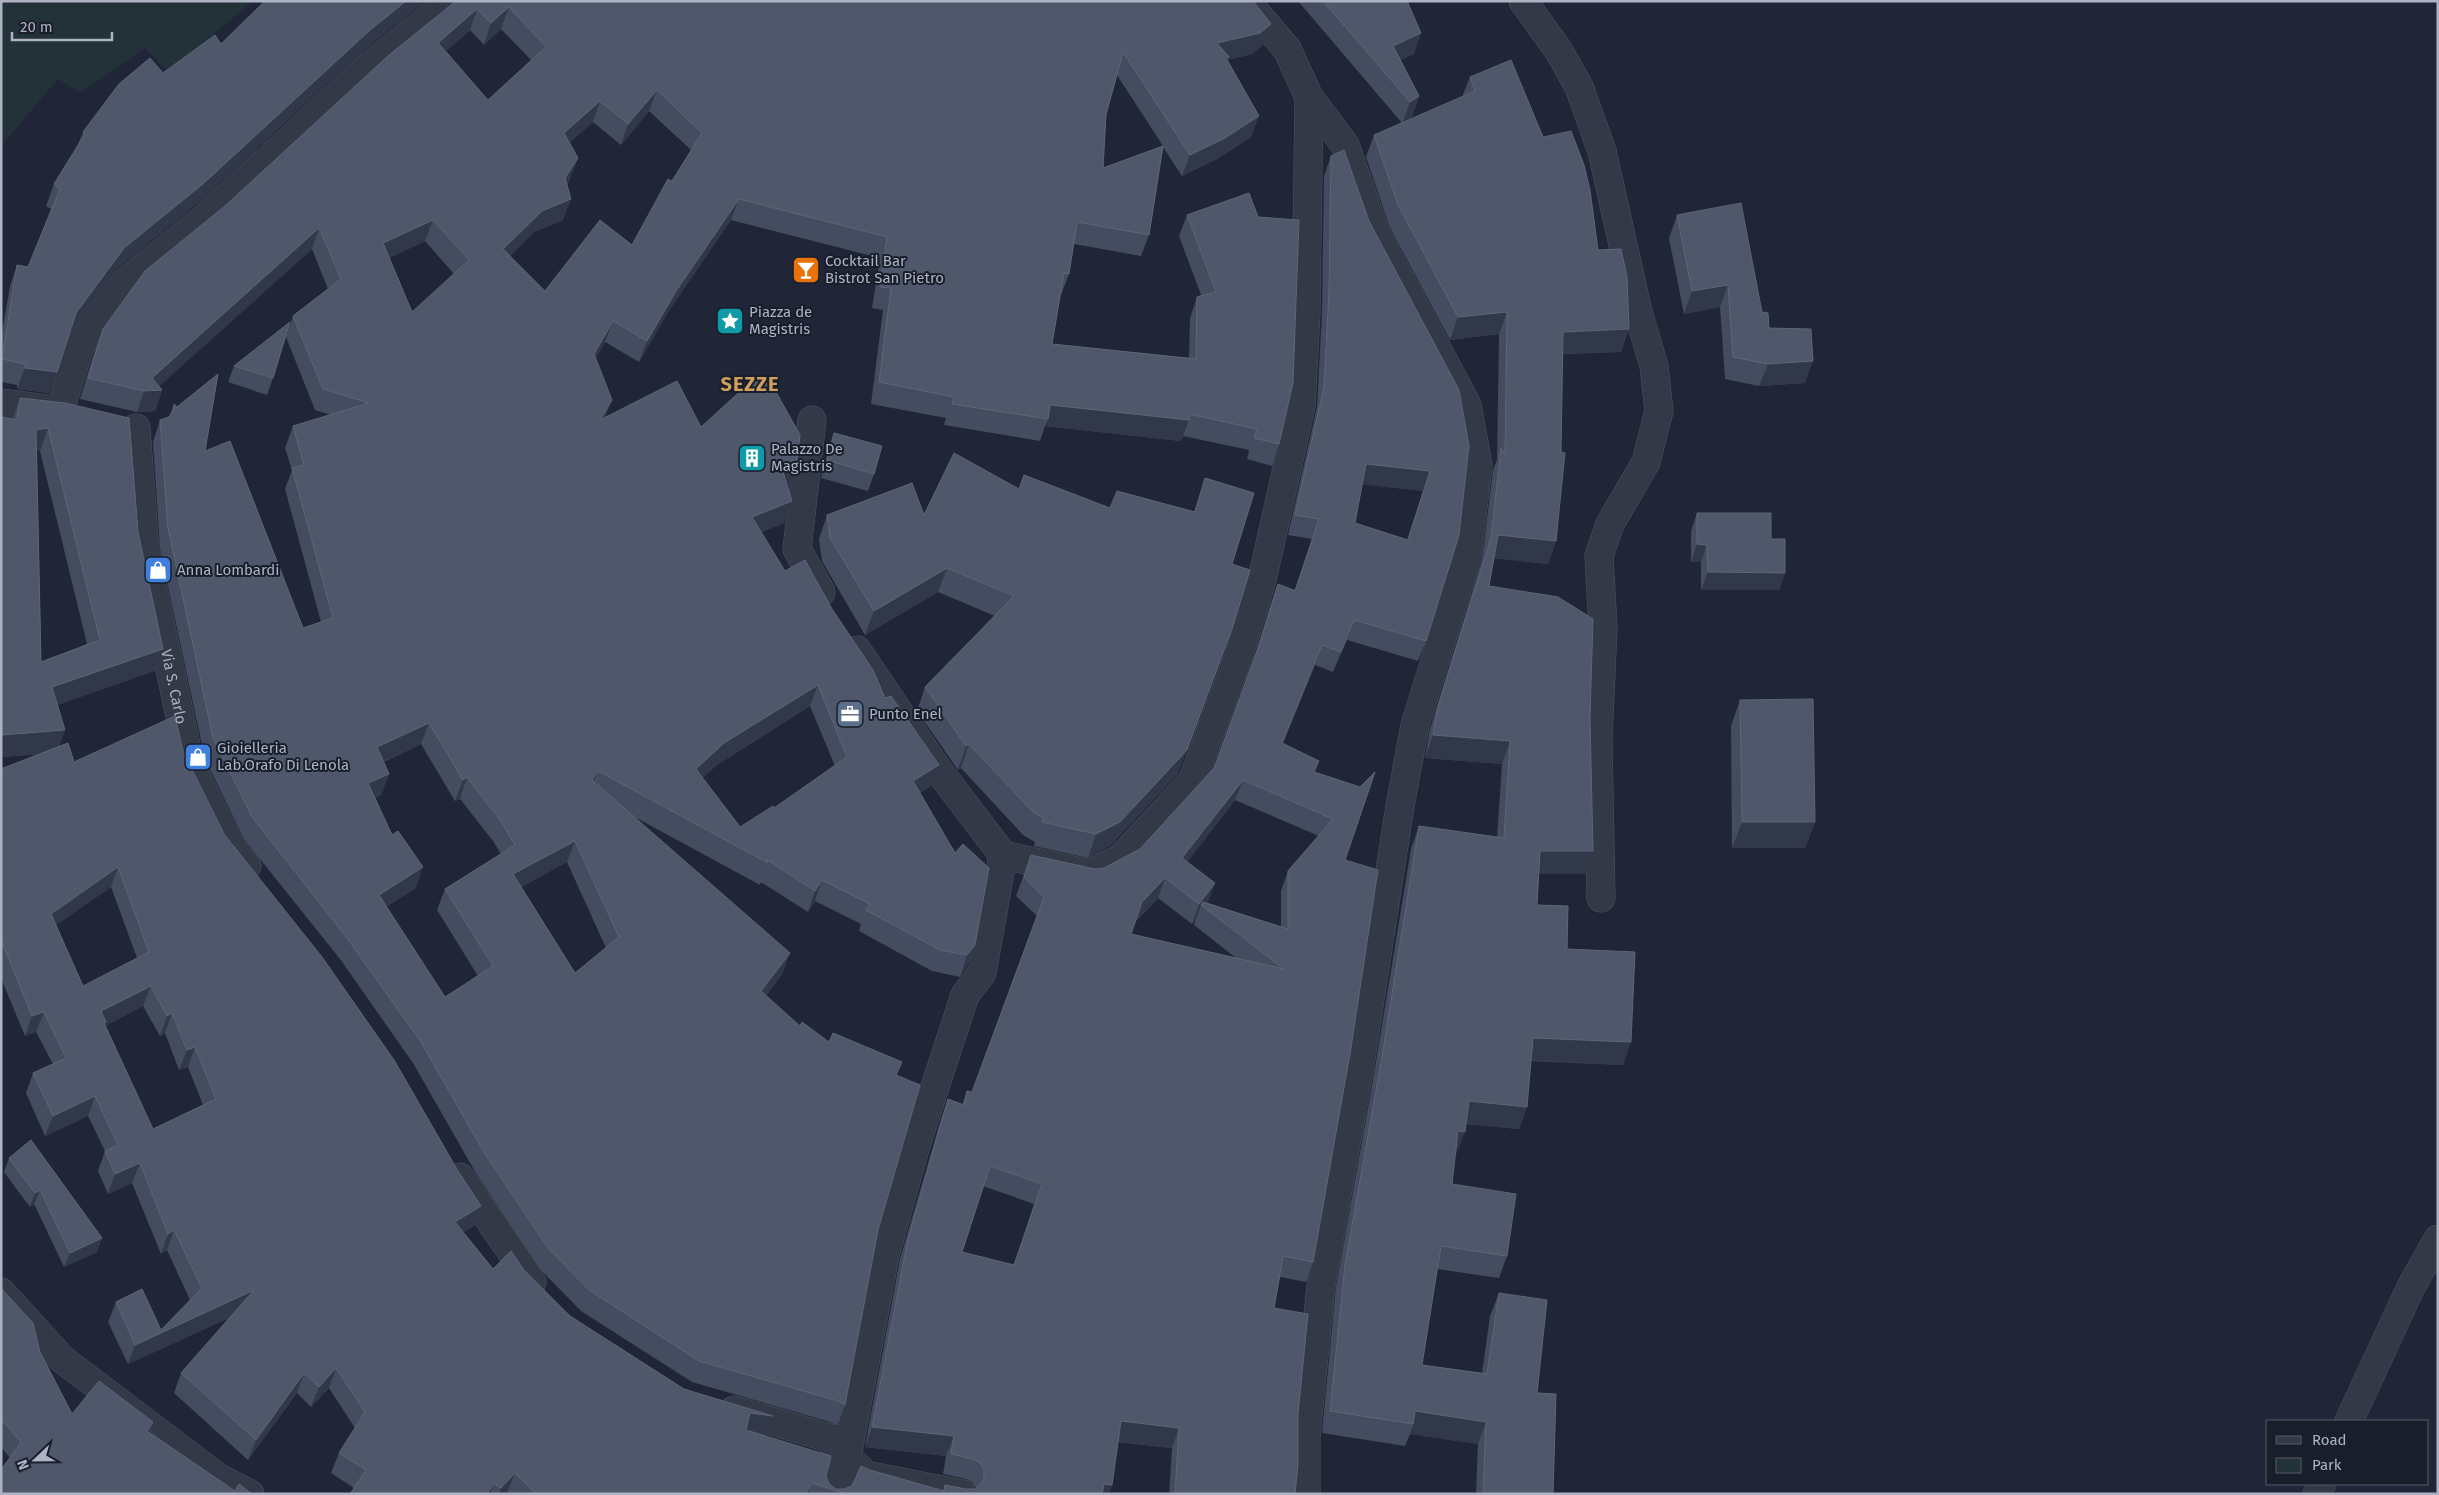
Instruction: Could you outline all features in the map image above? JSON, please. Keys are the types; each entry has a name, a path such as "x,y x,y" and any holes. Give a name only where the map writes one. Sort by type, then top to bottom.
{"street":[{"path":"1,403 60,410 81,343 126,282 207,216 372,64 450,1"},
{"path":"1246,1 1287,49 1309,97 1345,145 1376,234 1467,405 1478,465 1466,558 1415,725 1400,806 1358,1077 1321,1285 1306,1436 1306,1494"},
{"path":"1523,1 1559,51 1579,87 1602,151 1638,312 1654,366 1659,410 1646,462 1610,524 1598,556 1603,628 1598,739 1601,898"},
{"path":"812,420 797,549 838,621 936,767 1003,855 1090,874 1121,858 1192,782 1238,658 1262,580 1301,406 1306,313 1309,97"},
{"name":"Via S. Carlo","path":"60,410 144,427 145,551 190,764 232,847 261,885"},
{"path":"834,1494 847,1457 885,1255 916,1145 964,995 982,973 1003,855"},
{"path":"449,1157 464,1183 528,1279 546,1298"},
{"path":"2349,1420 2398,1312 2438,1239"},
{"path":"1,1292 62,1359 219,1478 250,1494"},
{"path":"714,1404 826,1437 866,1475 962,1494"}],"green space":[{"path":"1,1 253,1 168,72 145,48 80,93 58,79 1,146"}],"building":[{"path":"265,1 406,1 369,31 204,183 124,248 76,313 57,372 25,368 25,364 2,359 17,265 28,267 60,189 54,184 85,134 83,132 119,84 150,58 163,73 215,35 221,44"},
{"path":"456,1 1253,1 1271,24 1260,33 1217,43 1229,57 1226,58 1259,116 1225,138 1190,155 1123,52 1106,115 1103,168 1163,146 1149,235 1077,222 1069,274 1064,273 1052,344 1196,359 1197,297 1216,292 1187,215 1249,193 1258,217 1299,220 1293,383 1279,444 1254,438 1257,429 1189,414 1189,420 1050,405 1048,419 952,404 954,397 879,382 891,288 880,287 887,237 739,199 676,291 647,341 613,321 594,354 612,400 600,420 677,381 701,427 758,375 776,392 800,435 796,468 783,472 792,501 752,517 785,571 805,560 832,609 873,670 885,698 891,696 939,765 913,781 955,853 963,844 989,868 975,945 967,955 940,950 866,910 870,904 822,880 815,891 766,859 768,863 598,771 592,780 790,953 761,991 800,1026 802,1022 829,1042 833,1033 902,1062 896,1075 920,1085 878,1230 845,1405 838,1401 699,1361 589,1290 548,1248 485,1154 421,1042 347,938 252,817 213,738 168,528 160,420 169,417 173,411 174,404 177,407 218,374 205,451 230,441 303,628 333,618 292,468 304,465 293,426 369,403 323,389 293,316 341,279 319,228 152,378 162,390 144,391 88,378 103,329 145,271 225,206 389,55","holes":["509,7 546,47 488,100 438,43 477,9 491,23","657,90 702,133 672,181 668,179 632,245 600,220 545,291 503,249 542,211 571,199 565,178 578,158 564,133 600,101 628,124","433,220 469,260 412,312 383,243","818,685 847,757 774,808 773,806 740,827 696,769 724,743","429,723 463,780 467,777 500,820 515,845 445,889 493,966 445,997 379,895 423,867 398,831 392,835 368,783 389,774 377,747","575,841 619,937 575,973 513,874"]},
{"path":"1323,1 1407,1 1421,33 1393,46 1419,96 1410,102"},
{"path":"1511,60 1543,137 1571,131 1584,165 1590,190 1598,250 1621,249 1627,277 1629,329 1563,332 1561,452 1565,453 1556,541 1498,535 1489,586 1558,597 1593,619 1590,717 1593,851 1540,851 1537,905 1568,906 1567,949 1635,952 1631,1042 1533,1038 1527,1107 1469,1101 1465,1132 1458,1131 1452,1184 1516,1194 1507,1256 1441,1246 1422,1365 1487,1374 1499,1293 1547,1300 1537,1393 1556,1394 1553,1494 1483,1494 1486,1422 1415,1411 1413,1424 1330,1411 1345,1265 1382,1057 1419,826 1504,838 1510,741 1433,735 1438,706 1491,538 1501,448 1505,455 1507,312 1458,317 1398,205 1374,135 1475,91 1470,77"},
{"path":"1344,150 1369,221 1459,390 1469,446 1459,535 1426,641 1354,620 1341,652 1322,645 1282,743 1319,761 1314,772 1360,787 1375,772 1345,860 1378,870 1350,1054 1313,1262 1283,1256 1274,1308 1308,1314 1298,1414 1298,1464 1295,1494 1175,1494 1179,1428 1121,1421 1112,1485 1104,1484 1102,1494 846,1494 812,1483 806,1494 536,1494 515,1473 501,1488 494,1483 487,1494 350,1494 366,1470 339,1453 365,1412 336,1368 319,1387 304,1373 256,1440 181,1373 254,1290 135,1345 116,1302 142,1289 161,1330 202,1288 174,1230 168,1234 140,1163 115,1174 105,1151 118,1145 95,1096 53,1116 33,1073 66,1058 44,1012 32,1016 1,940 1,769 68,743 74,762 175,716 183,751 224,834 322,957 394,1060 458,1171 481,1206 455,1222 493,1269 511,1251 524,1270 570,1316 684,1389 773,1416 750,1413 746,1430 831,1456 826,1476 829,1484 836,1489 852,1486 861,1466 944,1491 945,1485 975,1489 981,1484 984,1478 984,1469 979,1462 951,1454 954,1436 872,1427 908,1239 948,1099 964,1105 967,1091 972,1092 1044,897 1024,877 1031,855 1095,869 1104,868 1140,849 1214,768 1260,643 1278,584 1295,591 1319,519 1295,515 1324,387 1329,293 1331,156","holes":["1366,464 1430,471 1408,540 1355,523","1243,780 1333,819 1288,871 1288,929 1203,902 1201,905 1284,969 1131,934 1142,902 1165,878 1199,904 1215,883 1182,858","118,867 149,952 83,986 51,914","151,986 167,1016 172,1013 187,1050 195,1047 216,1099 153,1129 104,1023 106,1022 101,1011","990,1166 1042,1184 1014,1265 962,1252"]},
{"path":"1741,203 1762,312 1768,313 1769,328 1811,329 1813,361 1768,364 1733,357 1728,285 1692,291 1677,215"},
{"path":"290,322 273,378 234,366"},
{"path":"20,398 65,403 129,418 138,532 163,649 52,687 65,730 1,735 1,417 17,420","holes":["48,428 100,640 41,662 36,430"]},
{"path":"834,433 882,446 874,474 827,460"},
{"path":"954,453 1019,489 1024,475 1110,508 1117,491 1195,512 1205,478 1254,493 1232,564 1250,570 1232,629 1187,750 1120,822 1096,834 1042,822 1043,818 1032,811 969,744 966,746 925,687 1014,596 947,568 874,611 830,538 827,515 912,483 924,515"},
{"path":"1697,513 1771,513 1771,539 1785,539 1785,573 1708,572 1707,545 1697,544"},
{"path":"1813,699 1815,822 1742,822 1740,700"},
{"path":"31,1140 102,1238 70,1253 40,1190 35,1193 9,1158"},
{"path":"1,1288 33,1323 40,1352 72,1414 99,1381 153,1422 147,1431 235,1491 239,1484 252,1494 1,1494 1,1470 21,1442 1,1419"}],"place":[{"name":"Cocktail Bar Bistrot San Pietro","path":"806,270"},
{"name":"Piazza de Magistris","path":"730,321"},
{"name":"Palazzo De Magistris","path":"752,458"},
{"name":"Anna Lombardi","path":"158,570"},
{"name":"Punto Enel","path":"850,714"},
{"name":"Gioielleria Lab.Orafo Di Lenola","path":"198,757"}],"district":[{"name":"SEZZE","path":"750,384"}]}
